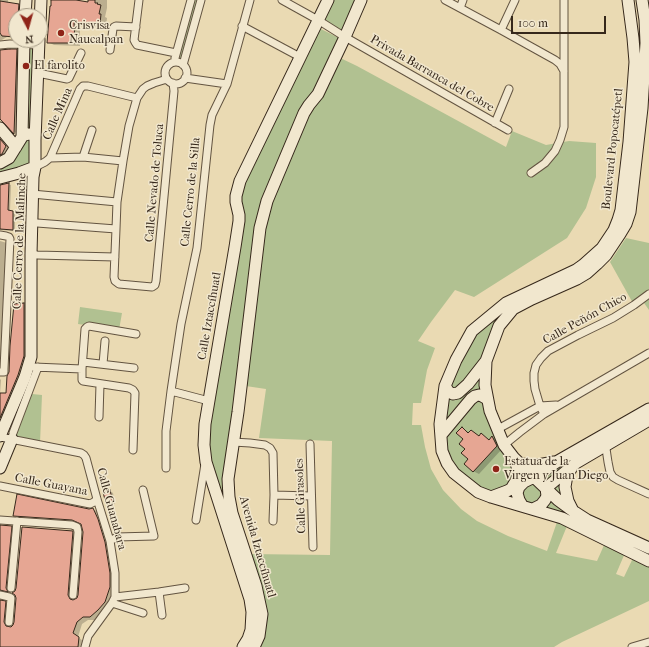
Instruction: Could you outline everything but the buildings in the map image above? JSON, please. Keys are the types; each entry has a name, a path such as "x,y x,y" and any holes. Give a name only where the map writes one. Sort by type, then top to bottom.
{"street":[{"path":"139,0 135,42 137,44 176,53"},
{"path":"170,81 165,72 168,66 174,62 191,0"},
{"path":"183,65 201,0"},
{"name":"Calle Cerro de la Silla","path":"166,468 166,432 171,391 181,324 197,248 210,125 212,115 227,84 250,0"},
{"name":"Privada Barranca del Cobre","path":"282,0 508,130"},
{"name":"Calle Iztaccíhuatl","path":"242,647 248,639 251,630 252,612 250,599 206,462 204,445 205,424 239,221 236,196 240,181 328,0"},
{"path":"345,36 361,0"},
{"path":"445,0 555,60 560,64 564,71"},
{"path":"460,8 463,0"},
{"path":"501,30 515,0"},
{"path":"531,174 545,163 555,151 564,127 564,0"},
{"path":"629,4 645,3"},
{"name":"Boulevard Popocatépetl","path":"645,3 646,43 642,108 630,212 626,224 606,254 587,273 513,309 499,326 486,361 485,385 490,411 504,445 534,478 558,500 587,520 649,548"},
{"name":"Boulevard Popocatépetl","path":"629,4 635,62 629,142 621,210 614,230 602,248 576,270 506,303 472,331 456,360 445,386 440,424 442,451 447,463 454,473 478,492 562,518 649,561"},
{"path":"631,23 645,20"},
{"path":"110,50 114,27 136,26"},
{"path":"242,26 300,57"},
{"name":"Avenida Iztaccíhuatl","path":"254,647 259,636 262,614 256,586 234,521 229,497 228,479 260,228 267,201 307,108 318,94 345,36"},
{"path":"22,137 24,48"},
{"name":"Calle Cerro de la Malinche","path":"13,436 33,367 31,357 32,194 35,167 39,48"},
{"path":"38,72 67,79 81,53"},
{"path":"31,254 115,257 118,202 123,161 129,126 137,98 147,86 170,81 180,82 185,78 186,71 183,65 174,62"},
{"path":"185,78 227,84"},
{"name":"Calle Nevado de Toluca","path":"115,257 114,277 115,281 119,284 152,287 155,285 174,91 170,81"},
{"name":"Calle Mina","path":"50,158 80,89 83,86 137,98"},
{"path":"495,123 509,89"},
{"path":"0,128 16,147"},
{"path":"83,157 92,130"},
{"path":"19,173 4,161 22,137 30,134 35,140"},
{"path":"0,178 35,167 50,158 83,157 123,161"},
{"path":"32,194 118,202"},
{"path":"37,223 116,229"},
{"path":"0,235 9,237 10,239 4,372 0,372"},
{"name":"Calle Peñón Chico","path":"544,414 540,406 534,381 536,365 541,358 548,351 613,318 649,294"},
{"path":"133,450 135,393 129,388 83,381 82,365 85,329 87,327 89,326 136,334"},
{"path":"104,364 105,341"},
{"path":"504,445 558,405 649,353"},
{"path":"445,386 449,392 453,394 458,392 468,384 486,361"},
{"path":"33,367 104,364 134,368"},
{"name":"Calle Cerro de la Malinche","path":"0,436 4,419 33,367"},
{"path":"99,417 100,384"},
{"path":"171,391 209,401"},
{"path":"441,435 471,399 479,395 487,399"},
{"path":"498,429 540,406 558,405"},
{"path":"649,409 604,441 546,488 547,496 540,505 528,507 518,500 519,487 524,482 534,478 558,461 604,441 649,420"},
{"name":"Calle Guanabara","path":"0,436 13,436 84,455 96,499 110,541 115,573 113,600"},
{"path":"0,468 13,436"},
{"path":"604,441 610,472 613,477 649,494"},
{"path":"233,442 265,445 270,448 273,453 273,521"},
{"name":"Calle Girasoles","path":"310,444 313,546"},
{"path":"491,497 507,492 517,480 517,461 538,465 558,461"},
{"path":"196,520 206,462"},
{"path":"573,511 568,501 565,487 567,475 576,463"},
{"name":"Calle Guayana","path":"0,486 90,504 96,499"},
{"path":"110,541 117,537 154,536 143,490"},
{"path":"274,495 311,496"},
{"path":"0,520 72,525 76,527 78,532 73,595"},
{"path":"11,588 17,522"},
{"path":"85,647 88,636 113,600 185,588"},
{"path":"159,592 162,615"},
{"path":"0,595 11,598 9,622"},
{"path":"113,600 143,613"},
{"path":"632,647 649,642"}],"green space":[{"path":"193,0 200,0 181,61 178,60"},
{"path":"328,0 361,0 345,37 318,20"},
{"path":"319,28 341,39 334,55 506,147 512,131 546,145 569,141 596,143 596,177 586,208 567,238 474,297 455,290 418,341 435,348 427,370 421,403 413,403 412,425 421,425 431,469 443,490 461,509 477,521 508,536 547,551 557,522 567,526 556,553 597,561 605,543 625,553 616,574 624,577 633,558 649,565 649,601 554,647 257,647 248,554 330,555 332,441 259,438 266,389 239,385 225,508 210,461 209,436 241,189"},
{"path":"24,48 39,48 35,167 0,178 0,163 22,137"},
{"path":"626,238 649,243 649,310 644,303 634,305 610,262"},
{"path":"523,296 499,326 485,385 506,448 532,466 603,437 575,462 568,501 591,526 491,496 454,473 442,451 445,386 472,331"},
{"path":"80,307 122,313 119,330 78,324"},
{"path":"32,394 42,395 40,443 14,438"}],"place":[{"name":"Crisvisa Naucalpan","path":"61,33"},
{"name":"El farolito","path":"26,66"},
{"name":"Estatua de la Virgen y Juan Diego","path":"496,469"}]}
